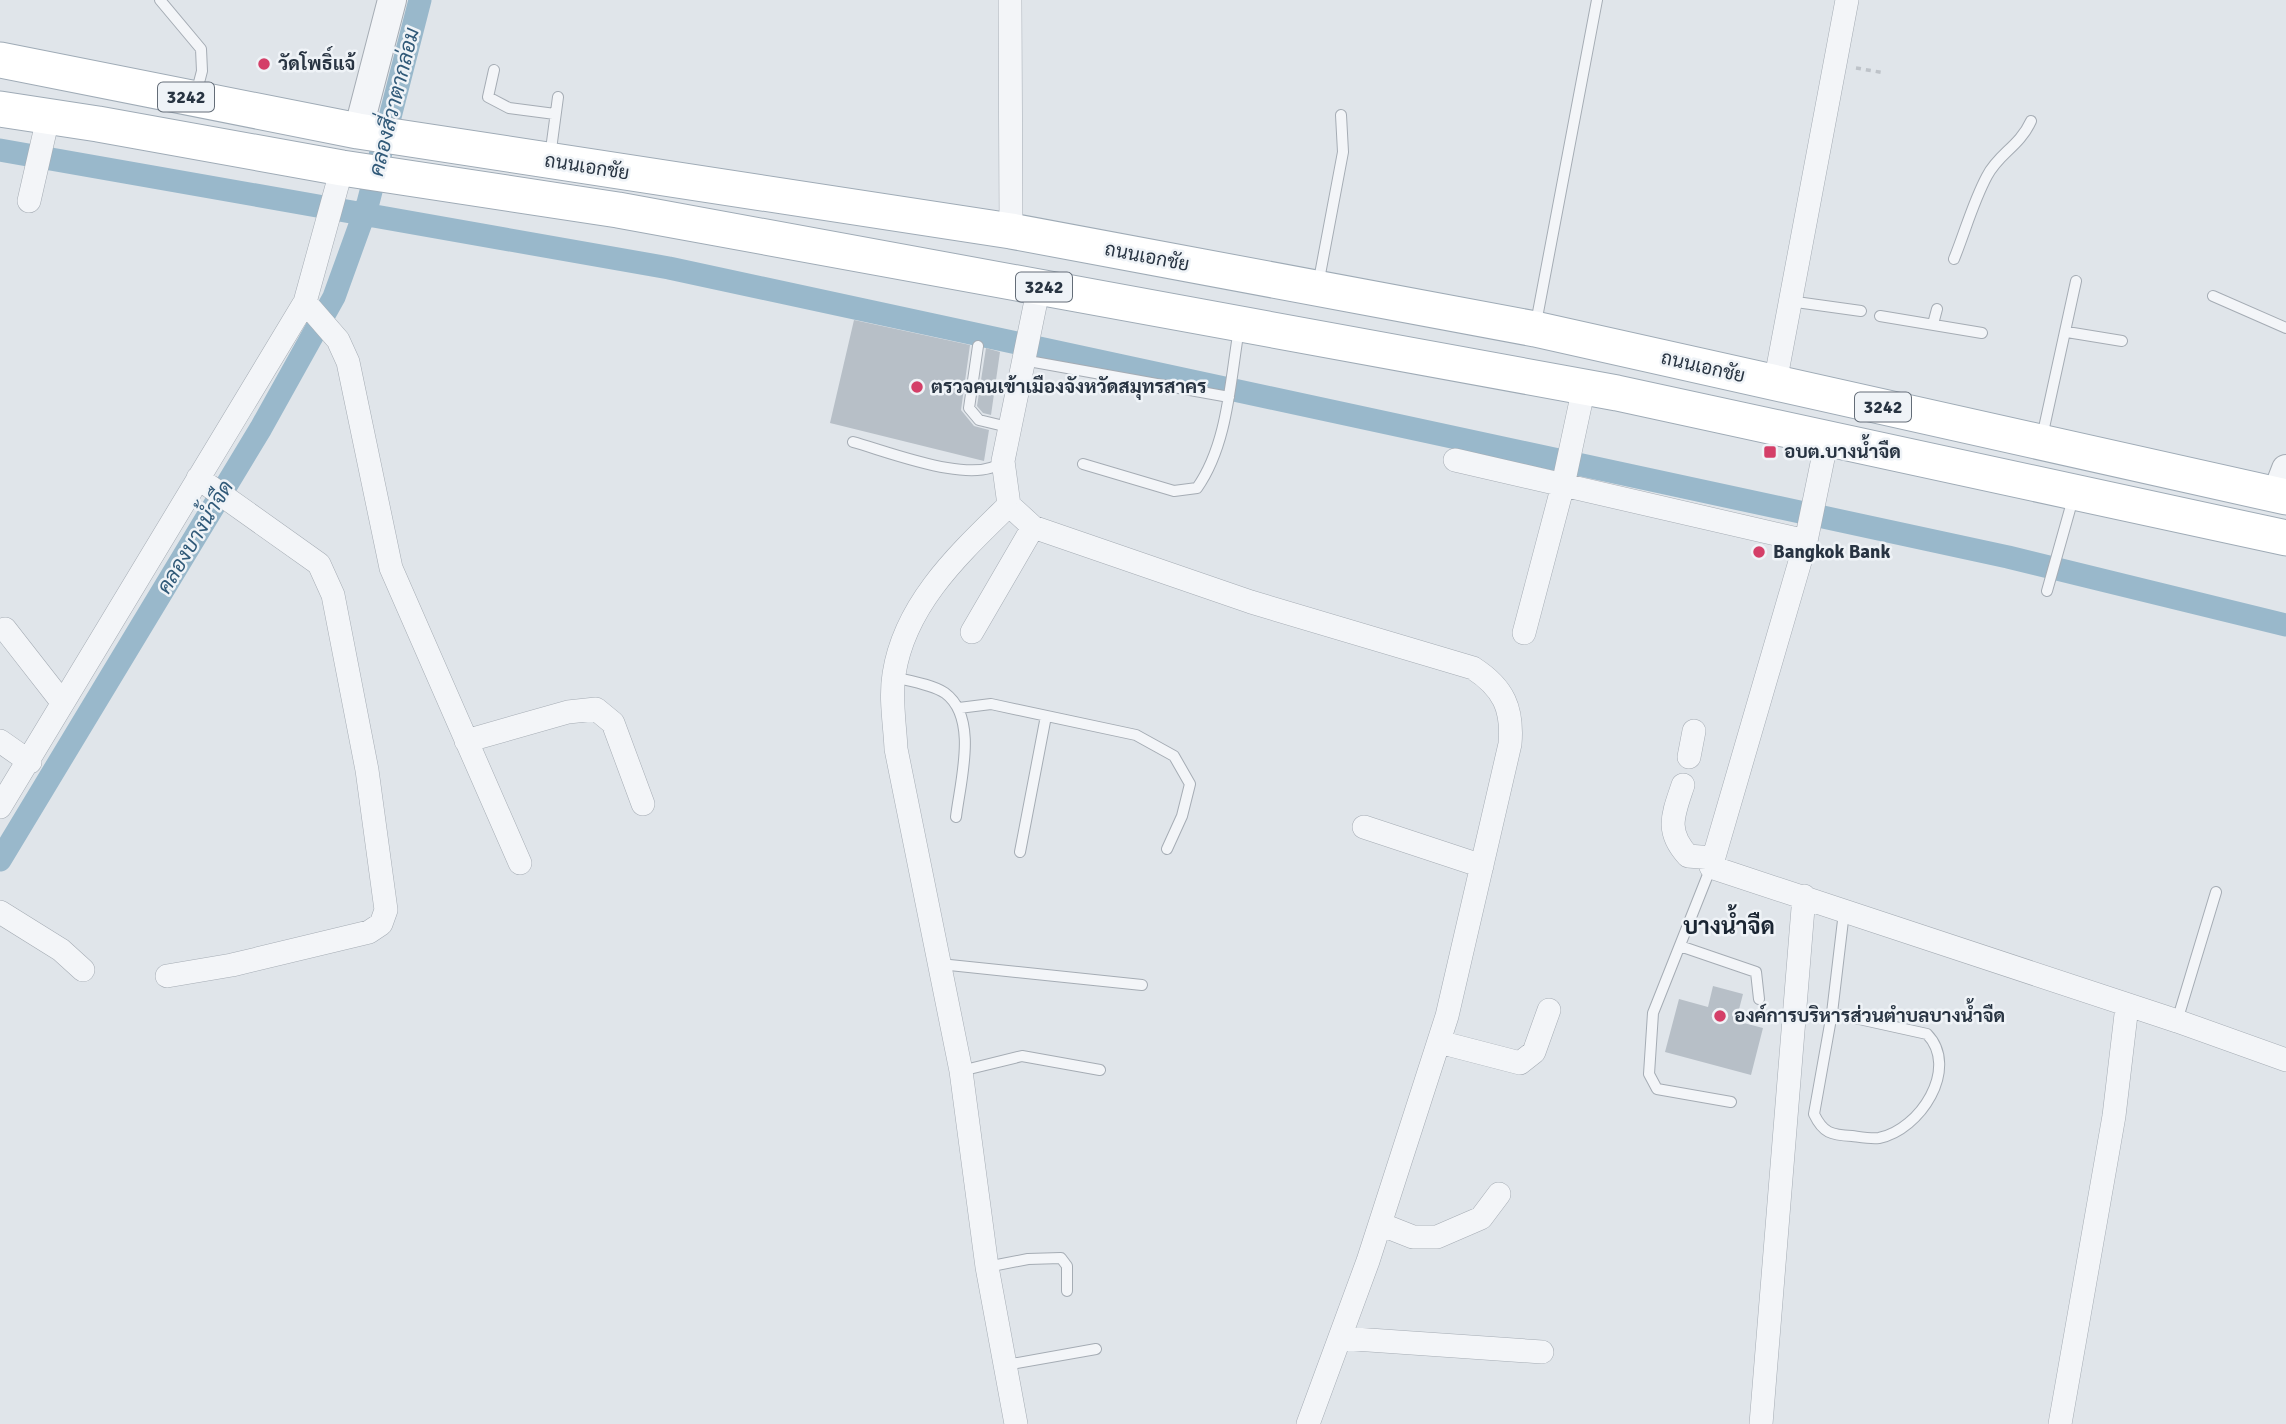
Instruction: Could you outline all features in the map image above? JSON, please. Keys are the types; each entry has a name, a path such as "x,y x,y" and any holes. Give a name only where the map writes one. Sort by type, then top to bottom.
{"main road":[{"name":"ถนนเอกชัย","path":"0,60 365,132 1011,231 1318,288 1535,329 2041,443 2283,487"},
{"name":"ถนนเอกชัย","path":"0,110 43,134 98,124 348,173 435,181 1037,296 1240,323 1584,387 2286,538"},
{"path":"1469,366 1480,319"}],"street":[{"path":"365,132 392,0"},
{"path":"1010,0 1011,231"},
{"path":"1775,383 1847,0"},
{"path":"31,190 43,134"},
{"path":"0,807 30,762 62,702 311,307 330,213 348,173"},
{"path":"1037,296 1003,461 1009,505 1033,527 1251,602 1474,668 1490,679 1509,706 1512,721 1510,744 1439,1042 1380,1224 1308,1424"},
{"path":"311,307 338,340 348,362 391,568 520,863"},
{"path":"1524,634 1564,479 1584,387"},
{"path":"1712,862 1807,535 1827,439"},
{"path":"1455,460 1564,479 1807,535"},
{"path":"167,975 232,965 369,932 381,924 386,910 367,770 327,576 319,564 202,481"},
{"path":"1009,505 963,547 920,605 900,645 893,677 896,750 961,1071 987,1267 1016,1424"},
{"path":"972,632 1033,527"},
{"path":"5,629 62,702"},
{"path":"466,741 568,712 596,709 613,723 643,804"},
{"path":"1689,757 1694,731"},
{"path":"0,741 30,762"},
{"path":"1683,785 1672,820 1675,842 1688,856 1712,862 1844,912 2177,1021 2286,1060"},
{"path":"1364,828 1482,866"},
{"path":"1761,1424 1804,896"},
{"path":"0,912 61,950 82,970"},
{"path":"2060,1424 2114,1116 2127,1006"},
{"path":"1439,1042 1520,1063 1534,1052 1549,1010"},
{"path":"1380,1224 1413,1237 1437,1237 1481,1218 1499,1194"},
{"path":"1340,1338 1542,1352"}],"lane":[{"path":"160,0 201,49 202,71 195,99"},
{"path":"1535,329 1597,0"},
{"path":"494,70 488,97 509,108 555,114"},
{"path":"550,161 558,97"},
{"path":"1318,288 1343,152 1341,115"},
{"path":"1954,259 1987,176 1999,159 2019,144 2031,121"},
{"path":"2041,443 2076,281"},
{"path":"2213,296 2286,328"},
{"path":"1789,301 1861,311"},
{"path":"1933,324 1937,309"},
{"path":"1880,316 1982,333"},
{"path":"1083,464 1174,491 1197,488 1210,469 1229,392 1240,323"},
{"path":"2067,331 2122,341"},
{"path":"978,346 969,408 979,420 1008,427"},
{"path":"1023,360 1229,392"},
{"path":"853,442 965,472 996,468 1003,461"},
{"path":"2047,591 2050,572 2075,492"},
{"path":"893,677 944,693 959,708 965,742 956,817"},
{"path":"959,708 991,704 1136,735 1174,756 1190,784 1182,816 1167,849"},
{"path":"1020,852 1046,716"},
{"path":"1712,862 1653,1013 1649,1074 1657,1089 1731,1102"},
{"path":"2177,1021 2216,892"},
{"path":"1832,1013 1927,1034 1936,1043 1939,1062 1933,1095 1919,1114 1879,1138 1829,1135 1820,1127 1814,1114 1832,1013 1844,912"},
{"path":"1680,946 1756,972 1759,999"},
{"path":"937,963 1142,985"},
{"path":"961,1071 1022,1056 1100,1070"},
{"path":"987,1267 1028,1259 1061,1258 1067,1266 1066,1291"},
{"path":"1006,1365 1096,1349"}],"path":[{"path":"1835,64 1885,73"}],"building":[{"name":"ตรวจคนเข้าเมืองจังหวัดสมุทรสาคร","path":"854,320 970,345 961,410 974,426 989,430 984,461 830,423"},
{"path":"986,348 1000,352 991,415 983,413 977,406"},
{"path":"1713,986 1743,994 1736,1021 1763,1028 1751,1075 1665,1052 1679,999 1708,1007"}],"waterway":[{"name":"คลองบางน้ำจืด","path":"0,860 261,428 334,297 368,203 420,0"},
{"path":"0,150 669,268 2008,557 2286,625"}],"place":[{"name":"วัดโพธิ์แจ้","path":"264,64"},
{"name":"ตรวจคนเข้าเมืองจังหวัดสมุทรสาคร","path":"917,387"},
{"name":"อบต.บางน้ำจืด","path":"1770,452"},
{"name":"Bangkok Bank","path":"1759,552"},
{"name":"องค์การบริหารส่วนตำบลบางน้ำจืด","path":"1720,1016"}],"district":[{"name":"บางน้ำจืด","path":"1729,926"}],"water label":[{"name":"คลองสี่วาตากล่อม","path":"394,102"}]}
